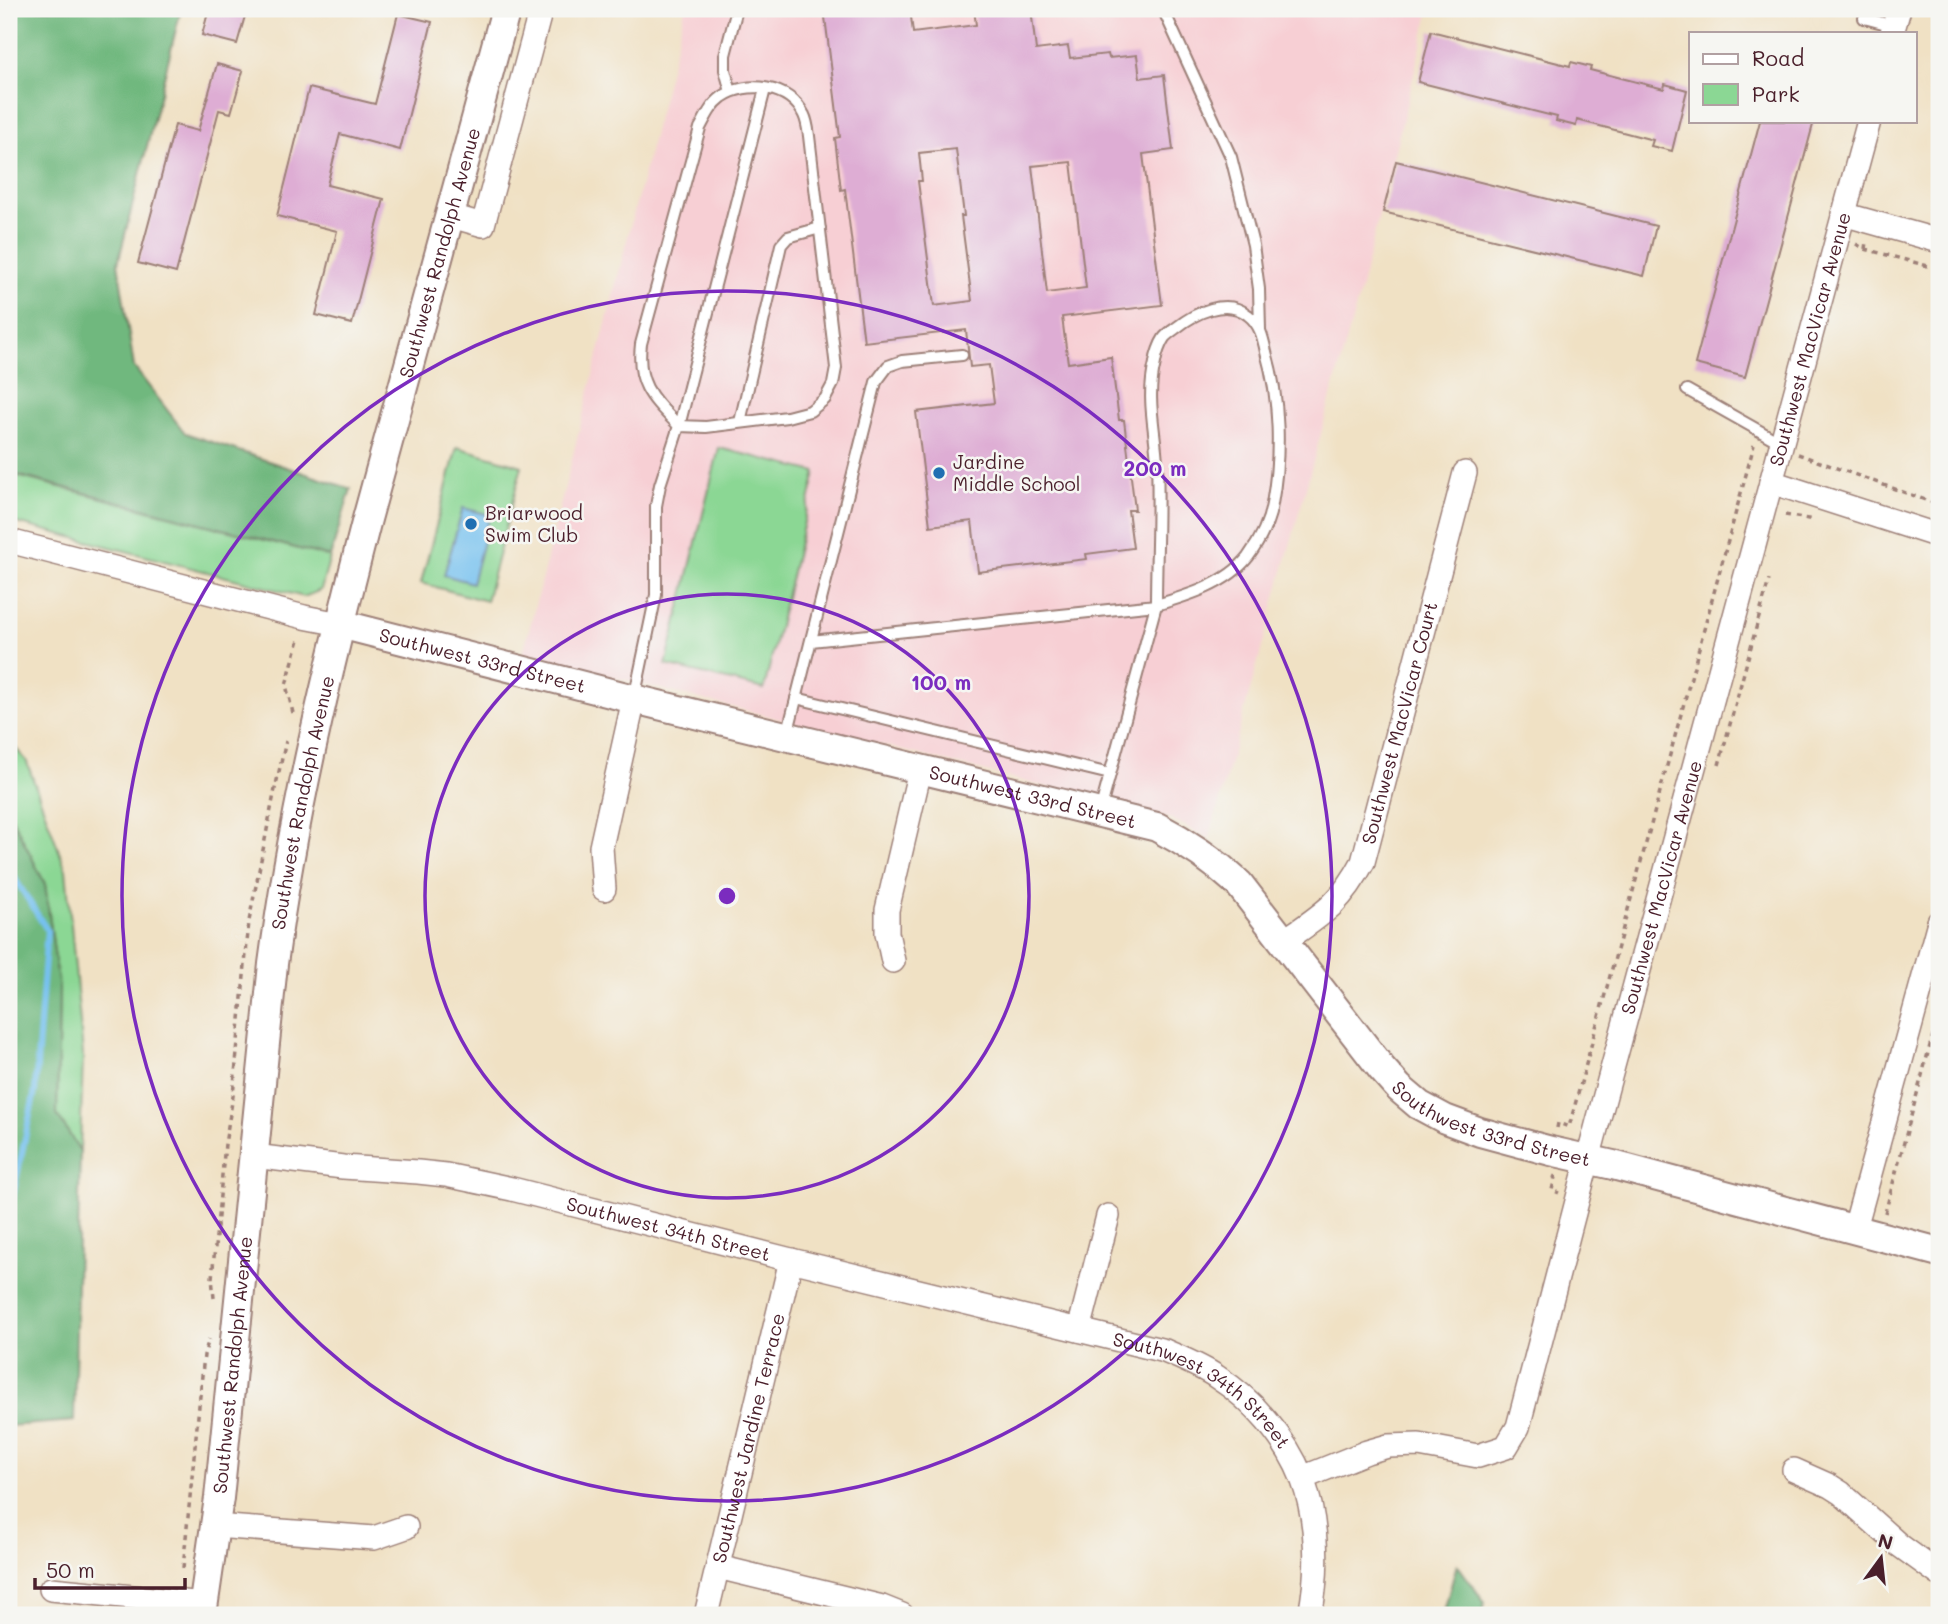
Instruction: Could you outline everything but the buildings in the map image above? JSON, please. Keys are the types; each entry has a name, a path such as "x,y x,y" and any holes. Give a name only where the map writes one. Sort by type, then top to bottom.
{"street":[{"name":"Southwest Randolph Avenue","path":"195,1607 215,1526 219,1497 272,964 298,808 340,624 506,9"},
{"path":"451,216 483,225 541,9"},
{"name":"Southwest MacVicar Avenue","path":"1302,1478 1388,1446 1419,1445 1478,1455 1506,1447 1518,1427 1868,122"},
{"path":"1843,214 1939,241"},
{"name":"Southwest MacVicar Court","path":"1284,941 1336,902 1352,884 1363,862 1465,473"},
{"path":"1771,482 1939,536"},
{"name":"Southwest 33rd Street","path":"9,541 304,617 1157,827 1186,842 1216,863 1239,884 1382,1069 1419,1105 1445,1119 1480,1132 1939,1252"},
{"path":"604,889 601,847 634,699"},
{"path":"893,961 887,933 887,910 920,769"},
{"path":"1855,1228 1939,922"},
{"name":"Southwest 34th Street","path":"254,1156 343,1167 446,1175 512,1189 1165,1351 1218,1378 1245,1398 1268,1422 1287,1449 1302,1478"},
{"path":"1079,1330 1108,1216"},
{"name":"Southwest Jardine Terrace","path":"705,1615 791,1260"},
{"path":"1794,1470 1841,1493 1899,1545 1939,1574"},
{"path":"1302,1478 1311,1513 1315,1548 1315,1585 1310,1615"},
{"path":"215,1526 374,1538 406,1527"},
{"path":"718,1567 881,1607 902,1615"},
{"path":"51,1589 195,1607"}],"lane":[{"path":"731,92 725,70 725,55 737,9"},
{"path":"811,641 1156,605 1186,596 1226,576 1247,558 1261,534 1271,507 1276,477 1278,433 1276,397 1260,330 1259,289 1253,245 1231,157 1163,9"},
{"path":"1864,18 1895,23"},
{"path":"752,87 790,96 804,114 809,136 836,368 833,384 825,399 810,411 787,417 706,427 679,426 650,396 641,374 641,344 700,128 708,111 720,98 731,92 752,87"},
{"path":"634,699 656,595 656,506 660,485 679,426 765,89"},
{"path":"740,422 780,245 788,237 820,228"},
{"path":"1100,814 1156,605 1157,461 1150,393 1155,361 1164,337 1192,315 1214,308 1234,307 1249,315 1260,330"},
{"path":"787,736 876,382 888,366 902,361 962,355"},
{"path":"1687,390 1781,443"},
{"path":"796,698 1111,774"}],"path":[{"path":"1865,249 1939,269"},
{"path":"293,713 286,685 304,617"},
{"path":"214,1299 213,1265 249,921 287,738"},
{"path":"1885,1213 1939,1013"},
{"path":"195,1607 204,1355 212,1332"}],"shaded area":[{"name":"Jardine Middle School","path":"685,9 1430,9 1360,292 1209,839 1172,819 523,654"}],"green space":[{"path":"9,9 181,9 118,263 134,367 185,433 351,489 330,557 9,473"},
{"name":"Briarwood Swim Club","path":"457,447 522,466 486,601 421,583"},
{"path":"719,448 816,472 764,689 666,665"},
{"path":"9,474 330,557 321,590 304,597 9,521"},
{"path":"9,741 26,760 66,870 83,1055 80,1151 57,1115 59,989 45,884 9,812"},
{"path":"9,812 45,884 59,989 57,1115 80,1151 74,1421 9,1426"},
{"path":"1457,1564 1485,1603 1482,1615 1443,1615"}],"water":[{"path":"463,508 490,515 472,583 444,575"}],"waterway":[{"path":"9,869 47,930 35,1091 9,1214"}],"place":[{"name":"Jardine Middle School","path":"939,473"},
{"name":"Briarwood Swim Club","path":"471,524"}]}
